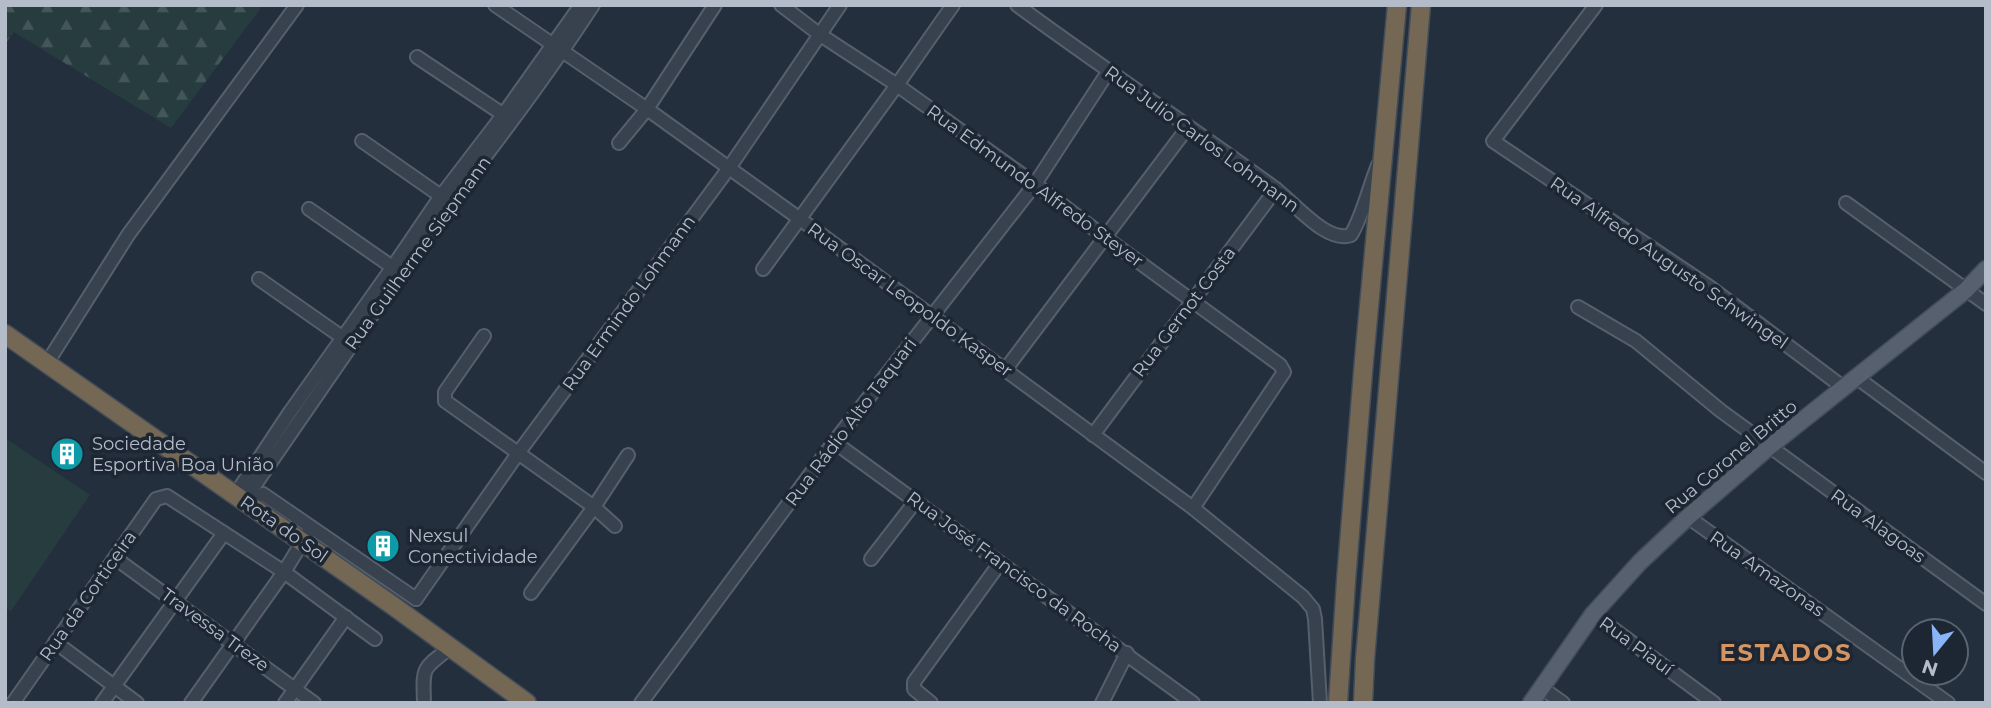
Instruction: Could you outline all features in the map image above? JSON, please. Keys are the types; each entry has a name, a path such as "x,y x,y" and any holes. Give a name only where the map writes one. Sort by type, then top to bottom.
{"highway":[{"path":"1338,702 1347,567 1397,5"},
{"path":"1363,703 1421,5"},
{"name":"Rota do Sol","path":"5,334 307,535 418,624 527,703"}],"main road":[{"name":"Rua Coronel Britto","path":"1531,703 1593,614 1640,562 1769,447 1966,290 1986,269"}],"street":[{"path":"47,363 128,235 297,5"},
{"name":"Rua Oscar Leopoldo Kasper","path":"495,5 647,109 800,219 1193,508 1303,597 1313,609 1315,619 1320,703"},
{"name":"Rua Guilherme Siepmann","path":"558,48 581,5"},
{"name":"Rua Guilherme Siepmann","path":"247,495 445,199 593,5"},
{"path":"619,143 647,109 715,5"},
{"name":"Rua Edmundo Alfredo Steyer","path":"781,5 1035,184 1280,365 1284,372 1193,508"},
{"name":"Rua Ermindo Lohmann","path":"416,599 519,452 729,167 839,5"},
{"path":"762,269 953,5"},
{"name":"Rua Julio Carlos Lohmann","path":"1017,5 1276,189 1329,233 1344,238 1351,235 1356,228 1367,190 1383,153"},
{"name":"Rua Alfredo Augusto Schwingel","path":"1596,5 1493,141 1986,473"},
{"path":"417,57 508,118"},
{"name":"Rua Rádio Alto Taquari","path":"641,703 834,442 1035,184 1108,72"},
{"path":"1005,370 1188,127"},
{"path":"362,141 445,199"},
{"name":"Rua Gernot Costa","path":"1093,435 1276,189"},
{"path":"1846,204 1986,304"},
{"path":"309,209 397,271"},
{"path":"259,279 348,341"},
{"name":"Rua Alagoas","path":"1578,307 1636,341 1721,411 1986,604"},
{"path":"484,337 445,392 445,401 594,507 615,526"},
{"path":"5,350 24,347"},
{"name":"Rua José Francisco da Rocha","path":"834,442 1193,703"},
{"path":"531,593 628,456"},
{"name":"Rua da Corticeira","path":"13,703 156,499 167,496 224,533"},
{"path":"871,559 915,502"},
{"name":"Rua Amazonas","path":"1688,517 1948,703"},
{"path":"102,703 224,533 284,572 375,639"},
{"path":"191,703 307,535 416,599 418,624"},
{"name":"Travessa Treze","path":"115,558 314,703"},
{"path":"926,699 914,689 914,682 1000,563"},
{"name":"Rua Piauí","path":"1593,614 1698,699 1714,703"},
{"path":"285,703 346,617"},
{"path":"55,642 136,703"},
{"path":"424,703 423,677 426,667 450,648"},
{"path":"1102,703 1127,653"},
{"path":"1542,688 1563,703"}],"green space":[{"path":"5,5 263,5 171,128 14,32 5,44"},
{"path":"5,438 90,495 11,611 5,608"}],"place":[{"name":"Sociedade Esportiva Boa União","path":"67,454"},
{"name":"Nexsul Conectividade","path":"383,546"}],"district":[{"name":"ESTADOS","path":"1786,653"}]}
